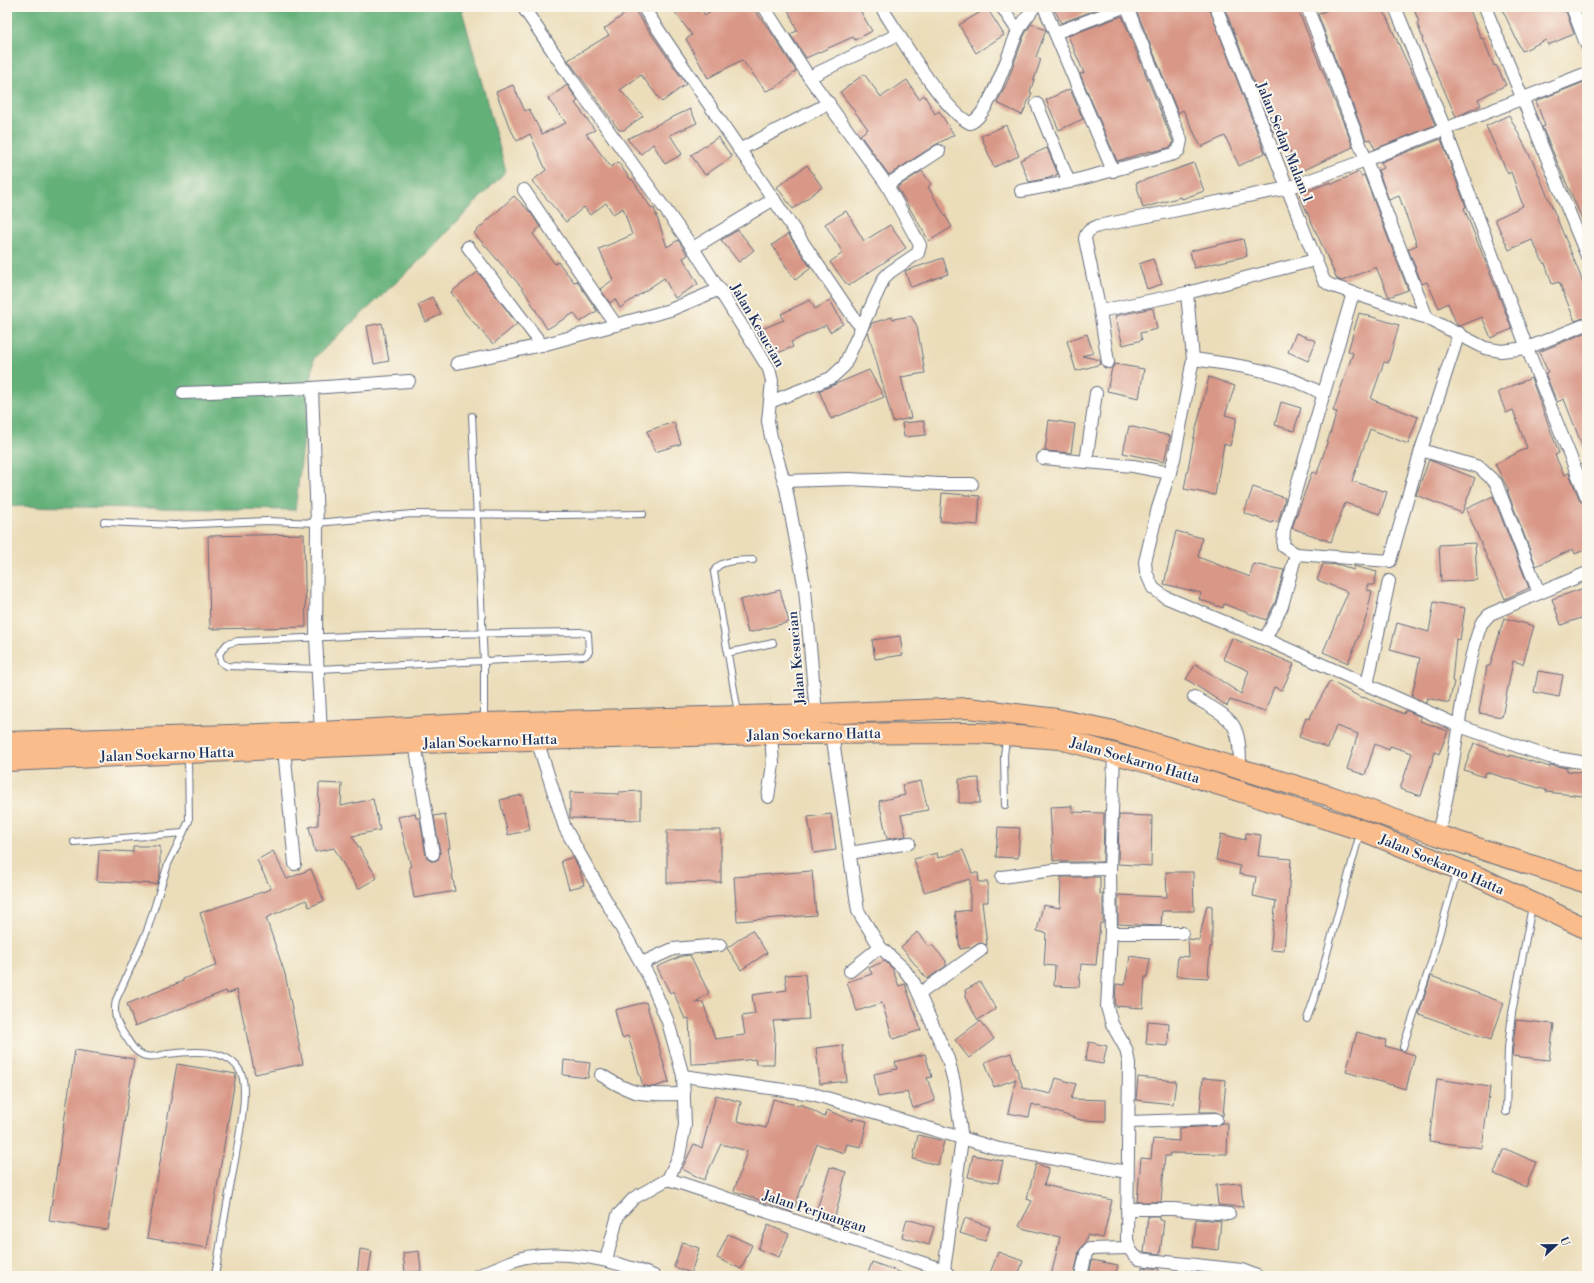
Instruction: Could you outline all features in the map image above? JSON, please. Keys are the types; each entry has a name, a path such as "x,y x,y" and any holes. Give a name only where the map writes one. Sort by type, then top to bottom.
{"highway":[{"name":"Jalan Soekarno Hatta","path":"7,742 321,732 484,723 816,714 968,708 1057,719 1114,731 1330,796 1437,835 1587,883"},
{"path":"7,733 30,741"},
{"name":"Jalan Soekarno Hatta","path":"7,761 415,743 770,734 977,733 1060,739 1163,767 1361,830 1483,879 1587,929"}],"street":[{"name":"Jalan Kesucian","path":"523,7 572,81 693,248 769,369 772,381 768,421 771,437 784,481 805,589 816,714"},
{"path":"764,7 809,77 887,185 920,244 920,250 884,278 844,366 830,378 770,402"},
{"path":"881,7 934,87 961,118 970,123 977,119 997,86 1018,31 1034,7"},
{"path":"1002,7 1018,31"},
{"path":"1044,7 1113,171"},
{"path":"1021,191 1069,182 1174,154 1181,146 1181,140 1125,7 1055,33"},
{"name":"Jalan Sedap Malam 1","path":"1216,7 1324,280 1330,285 1353,293"},
{"path":"1307,7 1427,318"},
{"path":"1395,7 1446,129 1527,348 1587,498"},
{"path":"1486,7 1587,256"},
{"path":"1572,7 1587,46"},
{"path":"647,8 739,150 774,199 856,321 862,327"},
{"path":"809,77 899,34"},
{"path":"1108,362 1100,311 1085,239 1085,234 1090,229 1098,226 1288,188 1366,160 1587,73"},
{"path":"739,150 829,103"},
{"path":"1037,104 1069,182"},
{"path":"887,185 939,151"},
{"path":"524,190 616,325"},
{"path":"693,248 774,199"},
{"path":"468,248 542,345"},
{"path":"1100,311 1187,293 1315,260"},
{"path":"457,363 542,345 670,310 720,289"},
{"path":"1187,293 1193,359 1174,459 1158,508 1145,562 1146,572 1153,588 1165,597 1265,639 1459,726 1549,757 1587,763"},
{"path":"1458,333 1421,450 1390,560 1296,554 1283,546 1282,541 1353,293 1427,318 1458,333 1486,348 1501,351 1527,348 1587,324"},
{"path":"1193,359 1254,368 1308,386 1323,394"},
{"path":"183,393 312,388 409,381"},
{"path":"312,388 317,523 316,638 319,669 321,732"},
{"path":"1086,462 1096,392"},
{"path":"1421,450 1479,467 1496,483 1539,594"},
{"path":"1043,458 1133,466 1170,473"},
{"path":"784,481 849,479 940,484 972,484"},
{"path":"1265,639 1282,606 1296,554"},
{"path":"1437,835 1443,816 1459,726 1481,624 1490,614 1587,573"},
{"path":"1367,685 1389,581"},
{"path":"1194,697 1228,717 1233,724 1238,735 1240,768"},
{"path":"832,733 858,911 880,947 909,976 919,994 948,1058 958,1105 962,1139 945,1274"},
{"path":"768,797 773,764 770,734"},
{"path":"537,740 565,828 642,963 668,1022 683,1076 685,1125 679,1156 668,1179 634,1198 622,1210 614,1225 606,1260"},
{"path":"415,743 433,854"},
{"path":"284,749 295,864"},
{"path":"1114,754 1110,869 1111,934 1107,1007 1112,1024 1128,1055 1129,1122 1126,1172 1129,1248 1132,1254 1139,1259 1242,1270 1257,1276"},
{"path":"850,853 909,843"},
{"path":"1002,877 1054,870 1110,869"},
{"path":"1111,934 1182,932"},
{"path":"642,963 673,949 720,945"},
{"path":"850,971 880,947"},
{"path":"919,994 981,950"},
{"path":"601,1074 622,1088 636,1093 648,1095 684,1094"},
{"path":"683,1076 813,1094 999,1149 1126,1172"},
{"path":"1129,1122 1216,1119"},
{"name":"Jalan Perjuangan","path":"668,1179 945,1274"},
{"path":"1127,1209 1173,1209 1229,1214"},
{"path":"1081,1276 1087,1251 1093,1248 1129,1248"},
{"path":"477,1276 525,1257 542,1255 606,1260 654,1276"}],"lane":[{"path":"472,416 484,662 484,723"},
{"path":"104,522 175,525 267,521 317,523 412,514 643,514"},
{"path":"738,716 714,572 716,568 722,564 753,560"},
{"path":"581,632 588,634 590,640 589,652 585,656 319,669 227,666 221,662 219,654 227,644 238,641 370,635 482,634 581,632"},
{"path":"727,653 772,643"},
{"path":"1005,805 1004,756 1007,735"},
{"path":"188,754 189,821 168,864 146,931 116,1000 114,1012 116,1023 135,1051 147,1057 178,1053 209,1053 222,1055 237,1066 242,1075 244,1087 239,1137 215,1276"},
{"path":"1307,1019 1317,990 1361,830"},
{"path":"74,842 183,833"},
{"path":"1403,1047 1431,963 1458,869"},
{"path":"1506,1112 1509,1041 1533,904"}],"green space":[{"path":"7,7 461,7 506,171 416,264 314,358 295,510 7,506"}],"building":[{"path":"671,7 699,7 705,15 716,7 752,7 769,29 796,71 776,87 766,91 742,60 708,78 686,39 692,35"},
{"path":"787,7 858,7 872,31 855,40 853,37 806,58 790,34 797,31"},
{"path":"1053,7 1103,7 1061,23"},
{"path":"1135,7 1209,7 1265,153 1239,166 1225,136 1201,147 1183,110 1178,113"},
{"path":"1224,7 1297,7 1353,147 1296,174 1290,157 1292,156 1280,129 1273,132"},
{"path":"1335,7 1382,7 1418,84 1435,125 1375,149 1370,139 1366,140 1318,14"},
{"path":"1413,7 1469,7 1481,39 1483,38 1494,66 1496,65 1506,85 1478,99 1481,105 1456,117 1422,40 1423,39 1417,23 1419,22"},
{"path":"1501,7 1562,7 1564,12 1566,11 1574,34 1548,45 1546,40 1522,51"},
{"path":"633,8 686,84 662,102 641,75 620,90 643,116 624,130 619,130 568,60 609,35 604,29"},
{"path":"987,8 1004,35 976,53 959,25"},
{"path":"1122,16 1173,142 1172,146 1168,148 1151,151 1117,161 1080,74 1084,73 1068,36"},
{"path":"1031,24 1046,30 1036,57 1041,59 1030,92 1032,93 1022,115 997,103 1008,80 1024,36"},
{"path":"864,74 881,97 907,80 919,99 924,95 935,114 939,111 954,135 935,145 889,175 860,135 868,129 840,92"},
{"path":"1587,81 1587,230 1542,127 1545,126 1536,101"},
{"path":"513,85 525,111 529,109 542,134 566,123 548,99 567,85 578,101 575,103 595,130 586,134 611,167 618,162 631,180 632,179 652,209 654,208 667,247 678,240 688,255 683,258 698,284 675,298 664,278 620,308 615,299 610,303 600,289 613,280 599,249 632,235 623,208 613,214 606,203 590,215 584,207 566,222 532,181 546,170 530,134 517,141 509,126 496,92"},
{"path":"1070,89 1083,119 1059,130 1046,100"},
{"path":"690,109 697,123 670,135 682,154 665,164 653,144 641,154 627,139"},
{"path":"1509,115 1535,166 1587,293 1587,317 1575,321 1559,282 1552,284 1545,263 1544,264 1532,240 1509,250 1495,219 1523,206 1511,172 1508,174 1486,126"},
{"path":"1006,125 1019,156 994,167 981,136"},
{"path":"718,137 732,157 705,175 691,155"},
{"path":"1441,139 1466,207 1464,208 1512,329 1491,338 1482,317 1460,326 1457,325 1448,303 1439,308 1427,282 1422,284 1408,249 1417,245 1399,196 1389,200 1378,170 1384,168 1381,162"},
{"path":"1047,148 1058,174 1049,178 1029,182 1020,160"},
{"path":"1194,163 1204,191 1182,199 1181,197 1143,208 1136,183"},
{"path":"807,165 822,187 793,209 777,187"},
{"path":"922,171 931,184 928,187 952,227 929,241 897,187"},
{"path":"1359,172 1361,176 1364,175 1408,290 1389,297 1376,267 1342,281 1337,279 1299,194 1331,182 1332,184"},
{"path":"514,196 531,213 540,227 533,234 555,264 558,262 574,282 577,281 597,311 580,322 574,313 547,329 523,289 474,233"},
{"path":"846,211 864,241 890,225 906,248 848,286 830,262 843,253 825,224"},
{"path":"738,230 754,250 739,262 721,240"},
{"path":"788,234 811,268 795,280 772,245"},
{"path":"1243,239 1247,256 1194,268 1190,251"},
{"path":"943,258 948,274 911,287 905,271"},
{"path":"1153,259 1162,284 1147,289 1139,264"},
{"path":"478,272 517,324 493,344 466,314 451,292"},
{"path":"432,297 441,314 426,322 418,305"},
{"path":"810,300 815,309 830,300 843,324 830,332 826,325 791,342 793,347 770,356 757,331 784,320 781,314"},
{"path":"1153,308 1157,329 1140,333 1142,340 1123,345 1115,316"},
{"path":"1359,313 1399,325 1388,363 1384,362 1371,399 1418,417 1408,444 1370,429 1352,481 1387,492 1380,514 1345,503 1331,542 1292,528 1312,472 1317,474 1337,412 1333,411 1353,353 1348,351"},
{"path":"911,316 917,326 925,373 901,377 911,418 893,422 868,331 872,323 892,317 893,319"},
{"path":"382,323 389,361 374,364 367,326"},
{"path":"1587,332 1586,456 1564,399 1557,402 1545,373 1548,372 1539,352"},
{"path":"1296,333 1316,341 1308,361 1288,352"},
{"path":"1087,334 1093,353 1082,356 1100,360 1101,364 1076,371 1067,341"},
{"path":"1115,364 1144,369 1139,398 1107,391 1112,368"},
{"path":"869,370 884,397 831,419 819,391"},
{"path":"1209,377 1235,386 1225,415 1237,418 1230,446 1224,444 1215,495 1184,489 1194,437"},
{"path":"1531,378 1559,453 1555,455 1564,475 1569,473 1580,501 1587,505 1587,549 1575,554 1573,549 1536,566 1507,490 1509,491 1495,464 1527,448 1513,410 1506,413 1498,392"},
{"path":"1281,402 1301,408 1294,431 1275,425"},
{"path":"1049,420 1075,424 1071,453 1045,451"},
{"path":"924,421 926,435 904,437 902,423"},
{"path":"674,422 681,444 655,452 647,431"},
{"path":"1129,426 1170,436 1164,462 1123,453"},
{"path":"1429,460 1475,478 1462,513 1416,495"},
{"path":"1253,487 1285,498 1278,523 1273,521 1272,523 1244,513"},
{"path":"942,493 980,496 978,525 940,521"},
{"path":"1493,496 1529,588 1505,599 1466,509"},
{"path":"1176,531 1202,538 1198,557 1250,577 1253,564 1284,570 1275,603 1266,620 1224,604 1223,608 1199,599 1201,593 1164,584"},
{"path":"304,534 306,627 210,629 208,536"},
{"path":"1475,543 1477,580 1441,582 1439,545"},
{"path":"1323,564 1341,565 1353,570 1354,566 1377,572 1374,585 1367,585 1367,590 1372,591 1366,618 1348,663 1323,652 1348,592 1317,580"},
{"path":"1587,587 1587,616 1561,625 1552,599"},
{"path":"780,590 789,622 748,633 740,600"},
{"path":"1434,602 1465,608 1460,640 1456,639 1452,681 1454,682 1449,703 1427,698 1426,703 1412,696 1420,658 1390,650 1397,623 1429,632"},
{"path":"1504,618 1534,626 1523,664 1513,661 1502,717 1479,713 1487,666 1490,666"},
{"path":"900,636 903,655 875,659 872,640"},
{"path":"1232,638 1294,664 1282,690 1274,687 1265,712 1230,700 1227,706 1186,679 1196,664 1241,694 1249,671 1223,659"},
{"path":"1538,671 1563,675 1559,697 1534,692"},
{"path":"1330,681 1362,698 1363,697 1404,714 1405,711 1408,711 1421,717 1420,721 1448,731 1439,754 1435,752 1421,796 1400,789 1412,753 1390,746 1389,750 1375,744 1365,775 1347,769 1358,734 1336,726 1328,748 1299,737 1306,718 1309,719"},
{"path":"1474,743 1510,757 1510,755 1550,767 1550,765 1567,768 1567,771 1585,773 1583,796 1546,792 1546,790 1486,772 1484,777 1464,770"},
{"path":"979,778 980,803 959,803 959,779"},
{"path":"921,781 928,810 901,815 906,836 887,839 879,801 905,795 902,785"},
{"path":"319,783 342,784 341,806 373,799 380,830 352,836 377,878 358,889 334,848 315,852 309,827 318,825"},
{"path":"641,791 641,820 570,818 570,792 619,794 619,792"},
{"path":"522,795 530,830 508,835 500,800"},
{"path":"1072,806 1072,812 1104,813 1103,862 1053,861 1050,807"},
{"path":"415,813 416,818 420,818 426,856 430,861 438,860 440,853 434,816 445,814 450,848 448,848 455,891 414,898 409,867 411,867 398,817"},
{"path":"831,814 836,850 814,853 808,817"},
{"path":"1119,815 1152,816 1151,866 1118,864"},
{"path":"998,827 1020,828 1018,858 996,857"},
{"path":"667,830 721,830 721,882 667,883"},
{"path":"1246,833 1261,835 1258,856 1291,859 1284,951 1270,950 1276,901 1253,896 1256,877 1239,874 1240,866 1216,860 1221,834 1245,840"},
{"path":"133,846 160,846 160,875 157,884 97,881 99,850 133,852"},
{"path":"963,850 972,873 978,873 979,882 988,882 988,902 982,902 987,945 980,943 972,947 960,949 955,912 970,910 970,879 924,892 914,859 937,853 938,858"},
{"path":"273,851 287,879 311,869 324,901 309,907 306,900 266,918 285,974 303,1064 255,1074 237,990 227,994 226,991 135,1026 127,1004 217,965 200,913 271,889 257,860"},
{"path":"573,857 579,868 584,885 569,889 561,861"},
{"path":"812,871 816,915 737,921 734,877"},
{"path":"1166,872 1193,872 1194,911 1162,911 1161,926 1118,924 1118,895 1167,897"},
{"path":"1061,877 1100,877 1100,894 1103,894 1103,923 1100,923 1096,965 1081,964 1079,987 1054,986 1055,966 1044,965 1046,933 1037,931 1043,905 1060,908"},
{"path":"1207,905 1212,906 1212,947 1210,947 1208,978 1176,976 1178,956 1189,957 1188,939 1199,940"},
{"path":"752,930 767,953 741,970 727,948"},
{"path":"917,932 929,947 932,945 946,961 946,966 927,979 901,947"},
{"path":"690,955 709,993 694,1003 703,1002 715,1039 745,1035 742,1016 755,1014 752,995 787,990 785,975 805,974 809,1019 773,1021 775,1033 774,1064 756,1064 755,1059 720,1063 691,1064 689,1018 685,1019 673,991 670,993 657,967 682,956"},
{"path":"1130,956 1150,959 1147,977 1145,977 1143,1008 1115,1006 1116,984 1125,985"},
{"path":"885,961 892,968 899,986 905,984 921,1030 893,1039 882,1003 857,1011 847,982 872,974 869,968"},
{"path":"1431,976 1504,1003 1491,1040 1419,1014"},
{"path":"980,982 996,1009 978,1020 967,1001 965,990"},
{"path":"646,1002 669,1082 654,1087 643,1086 628,1036 622,1038 615,1010"},
{"path":"1516,1020 1554,1024 1549,1060 1512,1056"},
{"path":"980,1021 994,1039 969,1058 955,1040"},
{"path":"1148,1021 1169,1023 1168,1046 1146,1044"},
{"path":"1357,1032 1386,1040 1385,1046 1415,1055 1406,1089 1346,1072"},
{"path":"1089,1042 1107,1046 1103,1064 1085,1061"},
{"path":"843,1045 847,1081 820,1084 816,1048"},
{"path":"75,1050 134,1059 108,1230 49,1221"},
{"path":"1011,1053 1023,1088 1051,1094 1056,1078 1076,1084 1071,1099 1106,1100 1106,1121 1081,1120 1032,1104 1029,1117 1008,1113 1016,1079 994,1087 985,1062"},
{"path":"925,1054 932,1077 927,1078 935,1101 913,1108 907,1092 878,1097 874,1074 897,1069 895,1062"},
{"path":"564,1060 590,1063 588,1078 563,1075"},
{"path":"177,1064 236,1074 207,1248 147,1238"},
{"path":"1138,1077 1176,1081 1173,1104 1136,1100"},
{"path":"1203,1078 1226,1080 1223,1116 1216,1112 1200,1112"},
{"path":"1437,1079 1490,1087 1482,1148 1429,1141"},
{"path":"716,1095 741,1102 737,1121 766,1128 773,1099 800,1106 801,1104 824,1117 827,1110 853,1121 853,1118 867,1121 861,1147 847,1144 844,1153 817,1144 793,1212 734,1191 747,1151 721,1144 704,1180 682,1169 694,1144 702,1148"},
{"path":"1222,1123 1228,1123 1227,1154 1170,1153 1170,1156 1165,1156 1161,1202 1137,1202 1141,1158 1151,1159 1153,1139 1179,1141 1179,1128 1216,1126"},
{"path":"918,1135 944,1141 938,1165 913,1159"},
{"path":"1503,1150 1508,1150 1536,1162 1526,1187 1494,1174"},
{"path":"973,1155 1003,1161 998,1183 968,1177"},
{"path":"1036,1164 1049,1168 1044,1185 1112,1200 1103,1238 1087,1235 1085,1243 1079,1251 1074,1276 1051,1276 1060,1237 1025,1229 1019,1226 1032,1201 1027,1199"},
{"path":"830,1167 846,1172 833,1225 814,1219"},
{"path":"1241,1183 1243,1207 1218,1205 1216,1185"},
{"path":"1148,1216 1159,1216 1159,1220 1164,1221 1160,1254 1144,1252"},
{"path":"965,1218 990,1227 985,1241 960,1233"},
{"path":"907,1219 934,1227 929,1245 902,1237"},
{"path":"1196,1219 1221,1221 1218,1250 1193,1247"},
{"path":"768,1225 789,1234 779,1257 758,1249"},
{"path":"728,1234 752,1245 741,1269 717,1258"},
{"path":"682,1242 699,1248 691,1273 674,1267"},
{"path":"360,1249 372,1251 368,1276 357,1276"},
{"path":"419,1251 421,1271 405,1273 403,1253"},
{"path":"998,1252 1023,1261 1018,1276 989,1276"},
{"path":"1092,1260 1118,1265 1115,1276 1089,1276"},
{"path":"872,1262 907,1275 867,1276"},
{"path":"1142,1267 1159,1269 1158,1276 1141,1276"}]}
